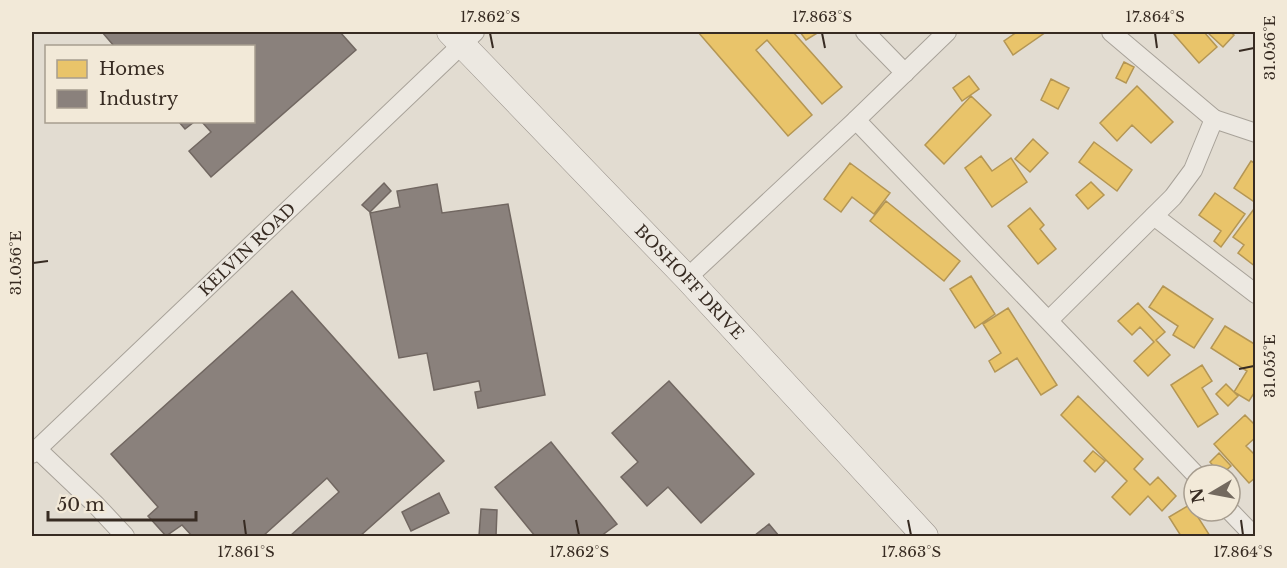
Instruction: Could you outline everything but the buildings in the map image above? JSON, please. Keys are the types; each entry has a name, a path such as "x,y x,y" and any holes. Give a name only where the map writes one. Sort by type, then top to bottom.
{"main road":[{"name":"BOSHOFF DRIVE","path":"462,36 925,537"}],"street":[{"path":"865,32 905,73"},
{"path":"687,278 947,32"},
{"path":"1111,32 1214,119 1256,133"},
{"name":"KELVIN ROAD","path":"34,452 462,36"},
{"path":"1049,320 1154,216 1193,170 1214,119"},
{"path":"856,120 1185,463"},
{"path":"1154,216 1256,294"},
{"path":"34,452 96,505 125,537"},
{"path":"1241,523 1254,537"}]}
